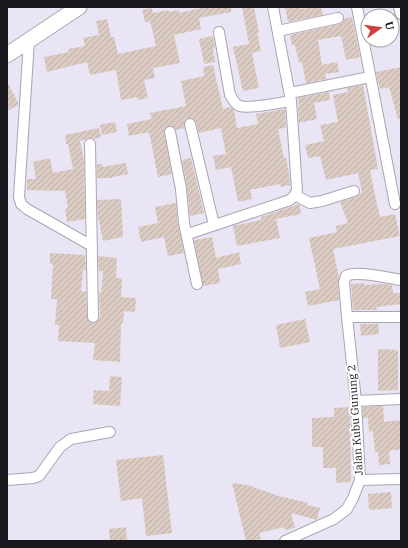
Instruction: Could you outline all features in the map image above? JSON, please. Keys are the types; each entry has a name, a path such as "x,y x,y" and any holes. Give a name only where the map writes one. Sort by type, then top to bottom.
{"main road":[{"path":"7,55 79,7"}],"street":[{"path":"188,234 290,200 295,195 297,190 290,97 273,7"},
{"path":"357,7 395,204"},
{"path":"399,7 401,14"},
{"path":"278,31 338,18"},
{"path":"219,32 230,95 235,103 241,106 290,97 370,77"},
{"path":"29,40 18,196 21,204 27,209 92,246"},
{"path":"190,124 214,225"},
{"path":"170,132 181,189 184,223 188,234 197,284"},
{"path":"90,144 93,317"},
{"path":"295,195 310,203 322,201 354,191"},
{"name":"Jalan Kubu Gunung 2","path":"285,541 334,519 347,509 360,480 356,401 344,282 346,276 350,274 401,280"},
{"path":"347,317 401,318"},
{"path":"356,401 401,399"},
{"path":"7,480 33,478 39,476 60,447 71,439 110,432"},
{"path":"360,480 401,479"}],"building":[{"path":"206,7 231,7 231,12 199,18 201,29 174,35 180,63 153,68 155,78 144,80 148,98 138,100 137,97 121,100 116,70 90,75 87,62 47,72 44,57 69,52 68,49 85,46 83,38 99,35 96,21 107,19 111,37 114,37 118,54 156,46 150,21 145,22 142,10 152,8 153,13 168,10 169,12 179,10 179,13"},
{"path":"242,7 254,7 261,51 252,53 259,88 243,91 233,47 249,44"},
{"path":"285,7 300,7 301,9 321,7 323,15 288,22"},
{"path":"352,17 360,57 346,60 341,36 318,40 322,65 337,62 339,72 325,74 326,79 306,83 302,62 299,63 295,45 292,45 290,35 343,23 344,19"},
{"path":"213,36 215,62 204,64 199,39"},
{"path":"213,65 223,109 231,107 234,110 237,128 258,124 256,114 285,109 286,128 278,129 284,158 286,158 290,185 281,187 280,184 250,190 252,199 238,202 231,167 216,170 213,156 226,154 221,128 199,133 196,122 192,118 185,120 184,128 176,130 172,126 169,126 164,130 172,174 158,177 149,132 129,136 127,124 152,119 150,113 186,106 181,81 204,76 203,67"},
{"path":"401,67 401,119 398,119 389,87 380,89 376,72"},
{"path":"7,81 18,105 7,111"},
{"path":"363,85 378,169 370,170 380,217 395,214 400,236 333,249 339,278 339,300 308,306 305,292 320,289 309,238 337,232 336,226 348,223 340,202 356,197 362,192 358,173 326,180 320,156 308,158 305,145 324,141 320,125 338,122 333,95 348,92 347,88"},
{"path":"329,92 330,100 314,103 317,119 299,123 298,98"},
{"path":"115,122 117,132 102,135 100,125"},
{"path":"99,128 101,137 80,141 84,161 85,219 67,222 65,209 68,208 65,191 27,190 27,179 36,179 33,162 50,158 53,173 73,169 65,135"},
{"path":"191,158 204,213 190,216 182,160"},
{"path":"126,163 128,174 109,178 97,178 97,164 102,164 102,167"},
{"path":"121,199 123,237 103,241 98,216 97,200"},
{"path":"176,203 178,224 184,253 168,256 164,237 141,242 138,227 158,223 155,207"},
{"path":"299,204 301,214 276,219 280,238 237,246 233,226 261,220 261,217"},
{"path":"212,237 216,258 239,252 241,264 218,269 220,283 203,286 194,240"},
{"path":"50,253 85,255 86,270 83,269 81,291 86,292 87,318 93,323 97,322 100,317 99,292 101,293 103,271 99,271 98,256 117,258 116,278 122,278 121,297 136,298 135,312 124,311 123,323 121,323 120,362 93,360 95,343 58,341 59,325 55,325 57,299 51,299 53,264 50,264"},
{"path":"364,283 364,285 392,285 393,293 401,293 401,304 376,307 377,310 353,310 351,284"},
{"path":"305,319 310,342 280,348 276,325"},
{"path":"360,324 378,324 379,334 361,336"},
{"path":"378,349 398,350 398,390 378,391"},
{"path":"110,376 122,377 120,406 93,404 94,390 109,391"},
{"path":"383,406 384,422 401,420 401,449 389,451 390,464 379,465 378,452 375,452 373,431 369,432 368,418 363,418 363,407"},
{"path":"350,407 351,482 336,483 336,468 323,468 323,447 312,447 312,418 334,417 334,408"},
{"path":"163,455 172,533 146,536 142,498 121,501 116,460"},
{"path":"232,483 247,485 320,508 317,520 291,513 295,528 285,530 284,527 259,533 261,539 246,541"},
{"path":"391,492 392,508 369,510 368,494"},
{"path":"126,527 127,541 110,541 109,529"}]}
